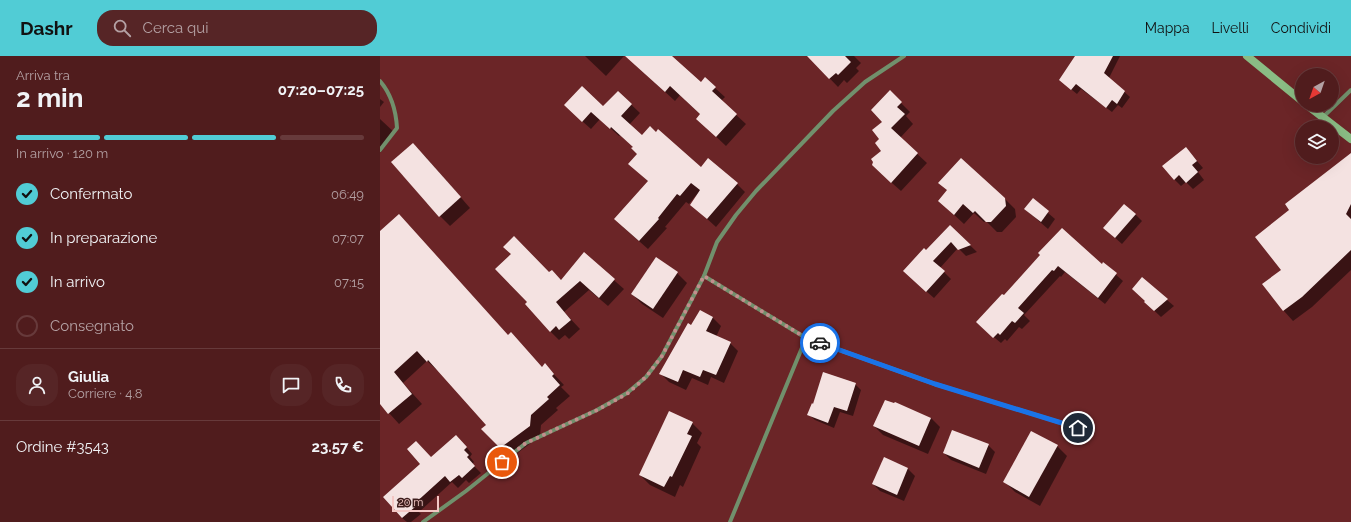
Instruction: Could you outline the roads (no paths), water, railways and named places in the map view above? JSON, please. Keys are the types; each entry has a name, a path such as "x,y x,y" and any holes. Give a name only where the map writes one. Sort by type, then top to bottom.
{"street":[{"path":"423,522 466,491 526,443 597,410 627,394 646,377 662,356 704,276 717,242 736,215 756,191 833,111 865,82 904,56"},
{"path":"1247,56 1295,95"},
{"path":"380,82 386,88 396,111 397,128 380,150"},
{"path":"1322,118 1351,90"},
{"path":"1315,112 1351,139"},
{"path":"704,276 806,338 935,384 1078,428"},
{"path":"730,522 806,338"}]}
